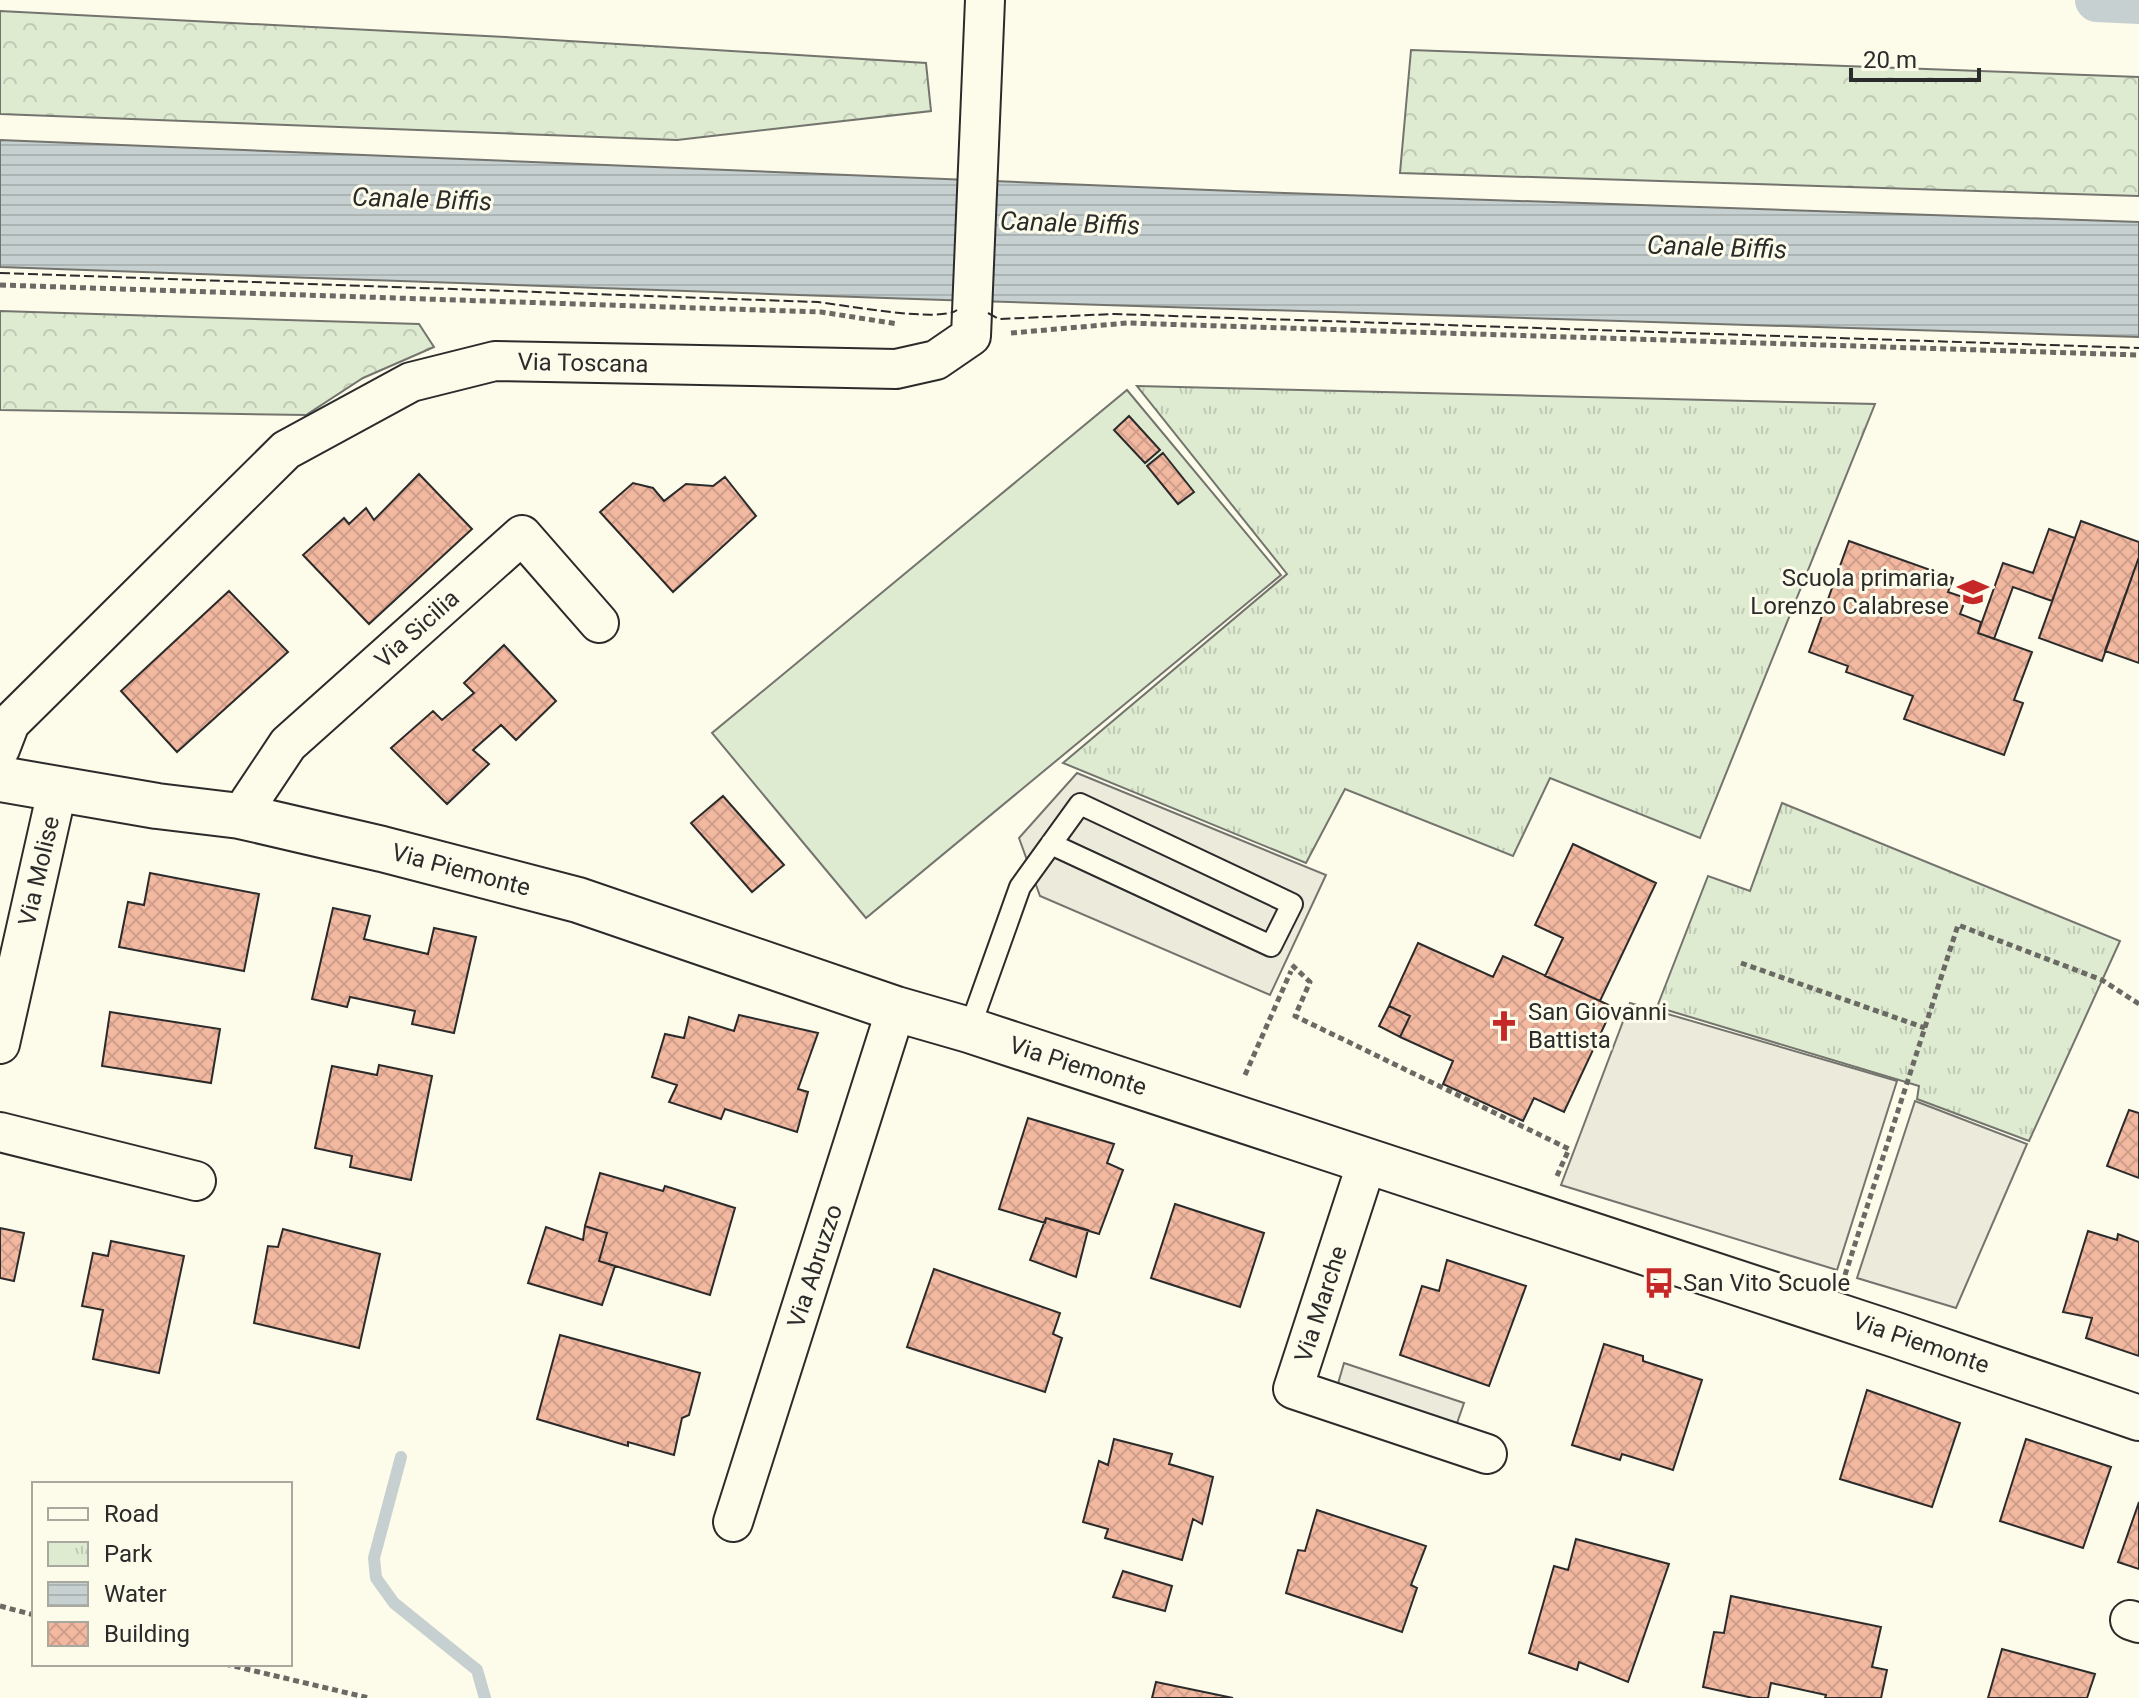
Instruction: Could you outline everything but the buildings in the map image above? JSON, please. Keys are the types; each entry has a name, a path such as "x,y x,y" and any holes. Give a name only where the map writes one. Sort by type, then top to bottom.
{"street":[{"path":"971,336 985,10"},
{"name":"Via Toscana","path":"0,749 10,723 286,450 411,382 495,361 896,369 936,360 971,336"},
{"name":"Via Sicilia","path":"240,816 288,744 522,535 599,623"},
{"name":"Via Piemonte","path":"0,779 57,791 240,816 578,900 896,1009 969,1030 1923,1343 2139,1418"},
{"name":"Via Molise","path":"0,1044 57,791"},
{"name":"Via Abruzzo","path":"733,1522 896,1009"},
{"path":"0,1132 196,1181"},
{"name":"Via Marche","path":"1367,1162 1293,1389 1487,1454"}],"lane":[{"path":"969,1030 1020,887 1051,844 1080,804 1292,904 1271,946 1051,844"}],"path":[{"path":"0,285 821,312 971,336 1127,323 2139,355"},
{"path":"1844,1280 1958,925 2102,980 2139,1004"},
{"path":"1271,946 1310,982 1295,1016 1569,1149 1550,1190"},
{"path":"1741,963 1925,1028"},
{"path":"0,1606 32,1614"},
{"path":"233,1666 369,1698"}],"green space":[{"path":"0,11 926,63 931,111 677,140 0,114"},
{"path":"1411,50 2139,77 2139,196 1400,173"},
{"path":"0,311 419,324 434,347 363,378 306,415 0,410"},
{"path":"1137,386 1875,404 1700,838 1550,778 1513,856 1345,789 1306,863 1063,763 1287,574"},
{"path":"1127,390 1281,575 866,918 712,733"},
{"path":"1782,803 2120,941 2029,1141 1917,1099 1919,1086 1657,1007 1708,876 1750,891"}],"shaded area":[{"path":"1077,773 1326,875 1270,995 1040,896 1019,838"},
{"path":"1630,1003 1897,1081 1837,1270 1561,1185"},
{"path":"1915,1101 2027,1144 1956,1308 1857,1278"},
{"path":"1344,1363 1464,1403 1456,1426 1337,1387"}],"water":[{"name":"Canale Biffis","path":"0,140 1258,192 2139,222 2139,337 0,267"}],"waterway":[{"path":"2097,0 2139,2"},
{"path":"401,1457 374,1558 376,1578 394,1603 477,1670 485,1698"}],"fence":[{"path":"0,273 818,302 932,315 957,310"},
{"path":"988,313 999,319 1114,314 2139,348"}],"place":[{"name":"Scuola primaria Lorenzo Calabrese","path":"1973,592"},
{"name":"San Giovanni Battista","path":"1504,1026"},
{"name":"San Vito Scuole","path":"1659,1283"}]}
